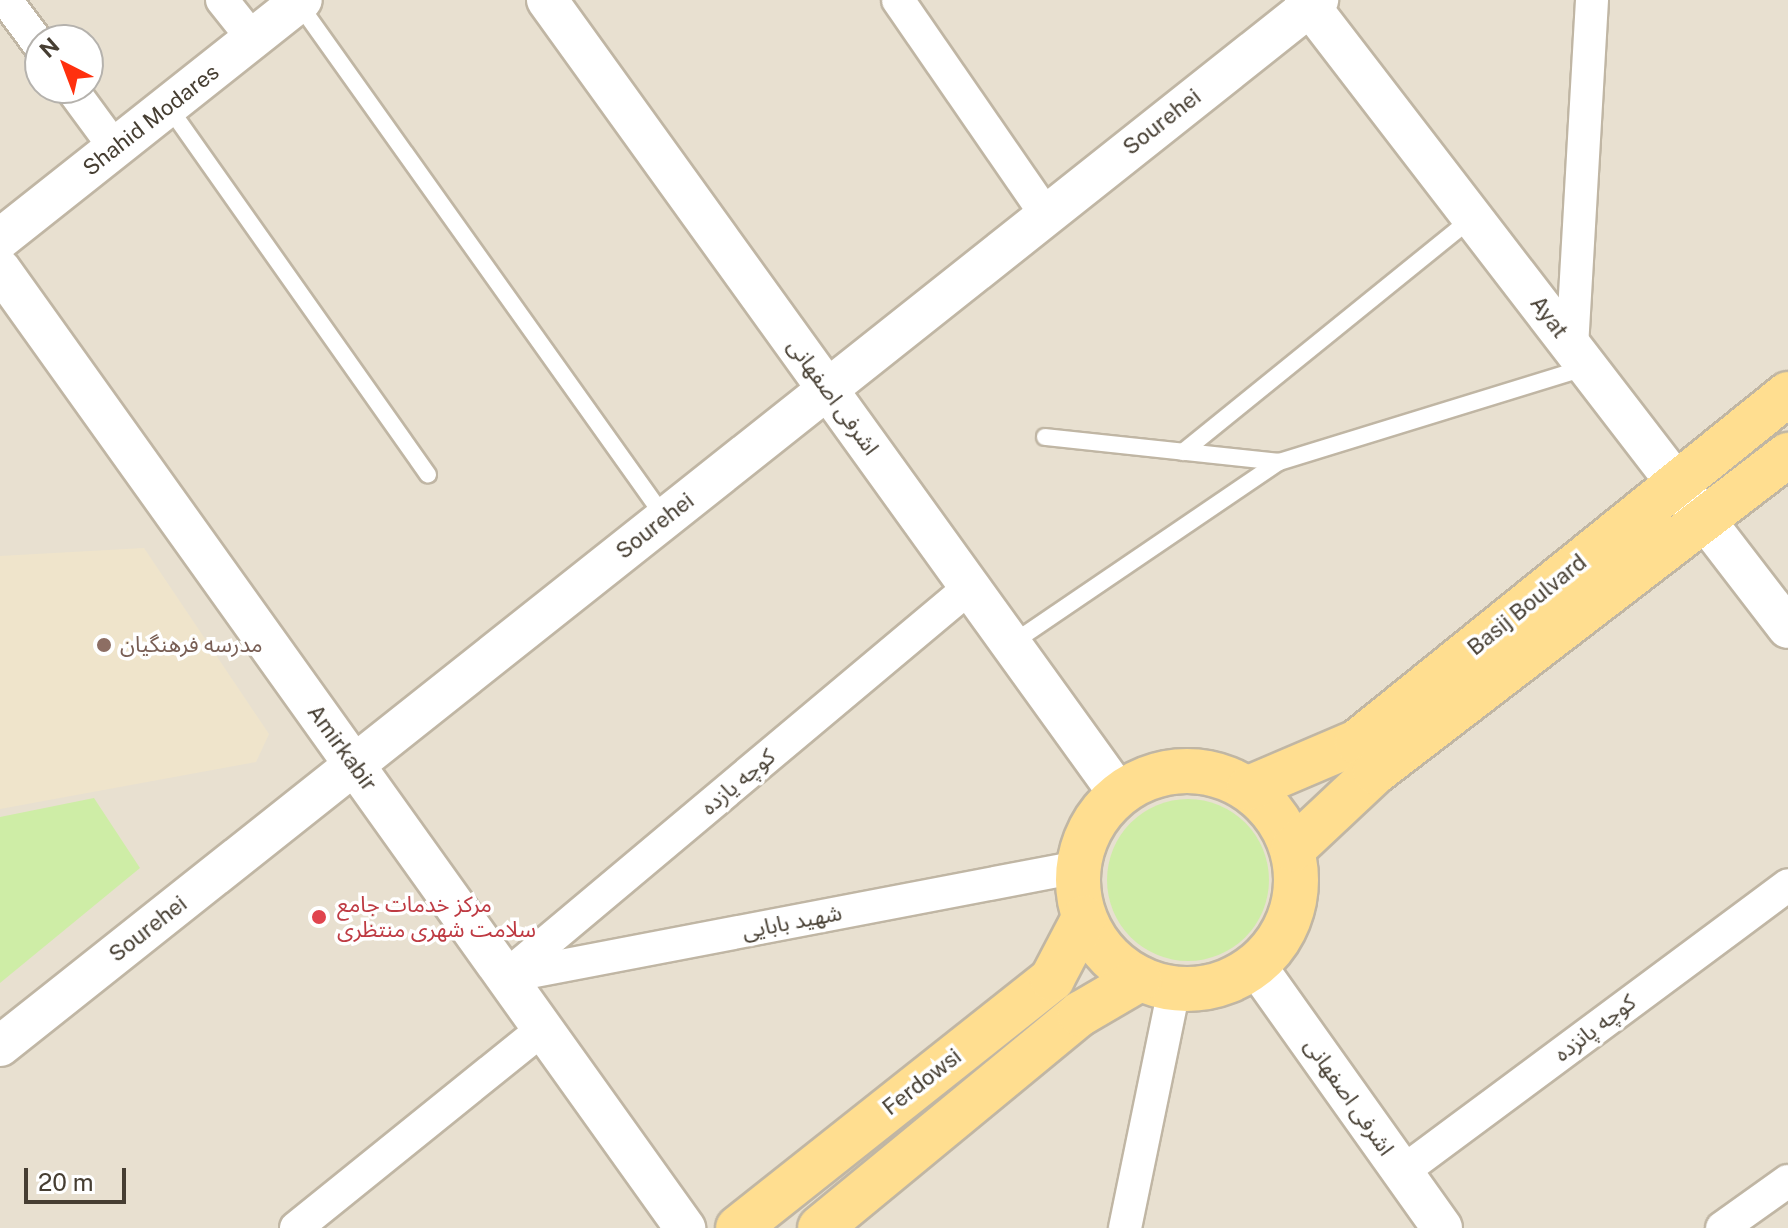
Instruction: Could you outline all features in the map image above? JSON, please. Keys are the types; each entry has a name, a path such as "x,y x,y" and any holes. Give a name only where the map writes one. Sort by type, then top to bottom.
{"main road":[{"name":"Basij Boulvard","path":"1249,788 1357,742 1788,394"},
{"name":"Basij Boulvard","path":"1293,849 1375,772 1788,455"},
{"path":"820,1228 1080,1014 1157,984 1231,981 1256,966 1278,942 1292,913 1298,881 1293,849 1268,804 1249,788 1217,773 1183,770 1149,777 1119,794 1099,814 1078,867 1084,918 1116,964 1157,984"},
{"name":"Ferdowsi","path":"738,1228 1052,979 1084,918"}],"street":[{"path":"6,0 24,24"},
{"path":"222,0 253,39"},
{"name":"اشرفی اصفهانی","path":"547,0 1119,794"},
{"path":"898,0 1045,213"},
{"path":"1580,357 1592,0"},
{"name":"Shahid Modares","path":"0,239 300,1"},
{"name":"Sourehei","path":"0,1046 1311,2"},
{"name":"Ayat","path":"1311,2 1788,628"},
{"path":"83,104 115,148"},
{"name":"Amirkabir","path":"0,269 685,1228"},
{"name":"کوچه یازده","path":"505,977 970,587"},
{"name":"شهید بابایی","path":"505,977 1078,867"},
{"name":"کوچه پانزده","path":"1402,1172 1788,885"},
{"name":"اشرفی اصفهانی","path":"1256,966 1436,1224"},
{"path":"1125,1228 1157,984"},
{"path":"296,1228 543,1029"},
{"path":"1722,1228 1788,1181"}],"lane":[{"path":"300,1 665,518"},
{"path":"168,106 428,475"},
{"path":"1183,452 1473,217"},
{"path":"1011,644 1279,462 1580,357"},
{"path":"1045,437 1279,462"}],"shaded area":[{"path":"0,0 1788,0 1788,1228 0,1228"},
{"name":"مدرسه فرهنگیان","path":"144,548 269,734 256,762 0,809 0,556"}],"green space":[{"path":"94,798 140,868 0,983 0,817"},
{"path":"1188,799 1219,805 1245,823 1263,849 1269,880 1263,911 1245,937 1219,955 1188,961 1157,955 1131,937 1113,911 1107,880 1113,849 1131,823 1157,805"}],"place":[{"name":"مدرسه فرهنگیان","path":"104,645"},
{"name":"مرکز خدمات جامع سلامت شهری منتظری","path":"319,917"}]}
